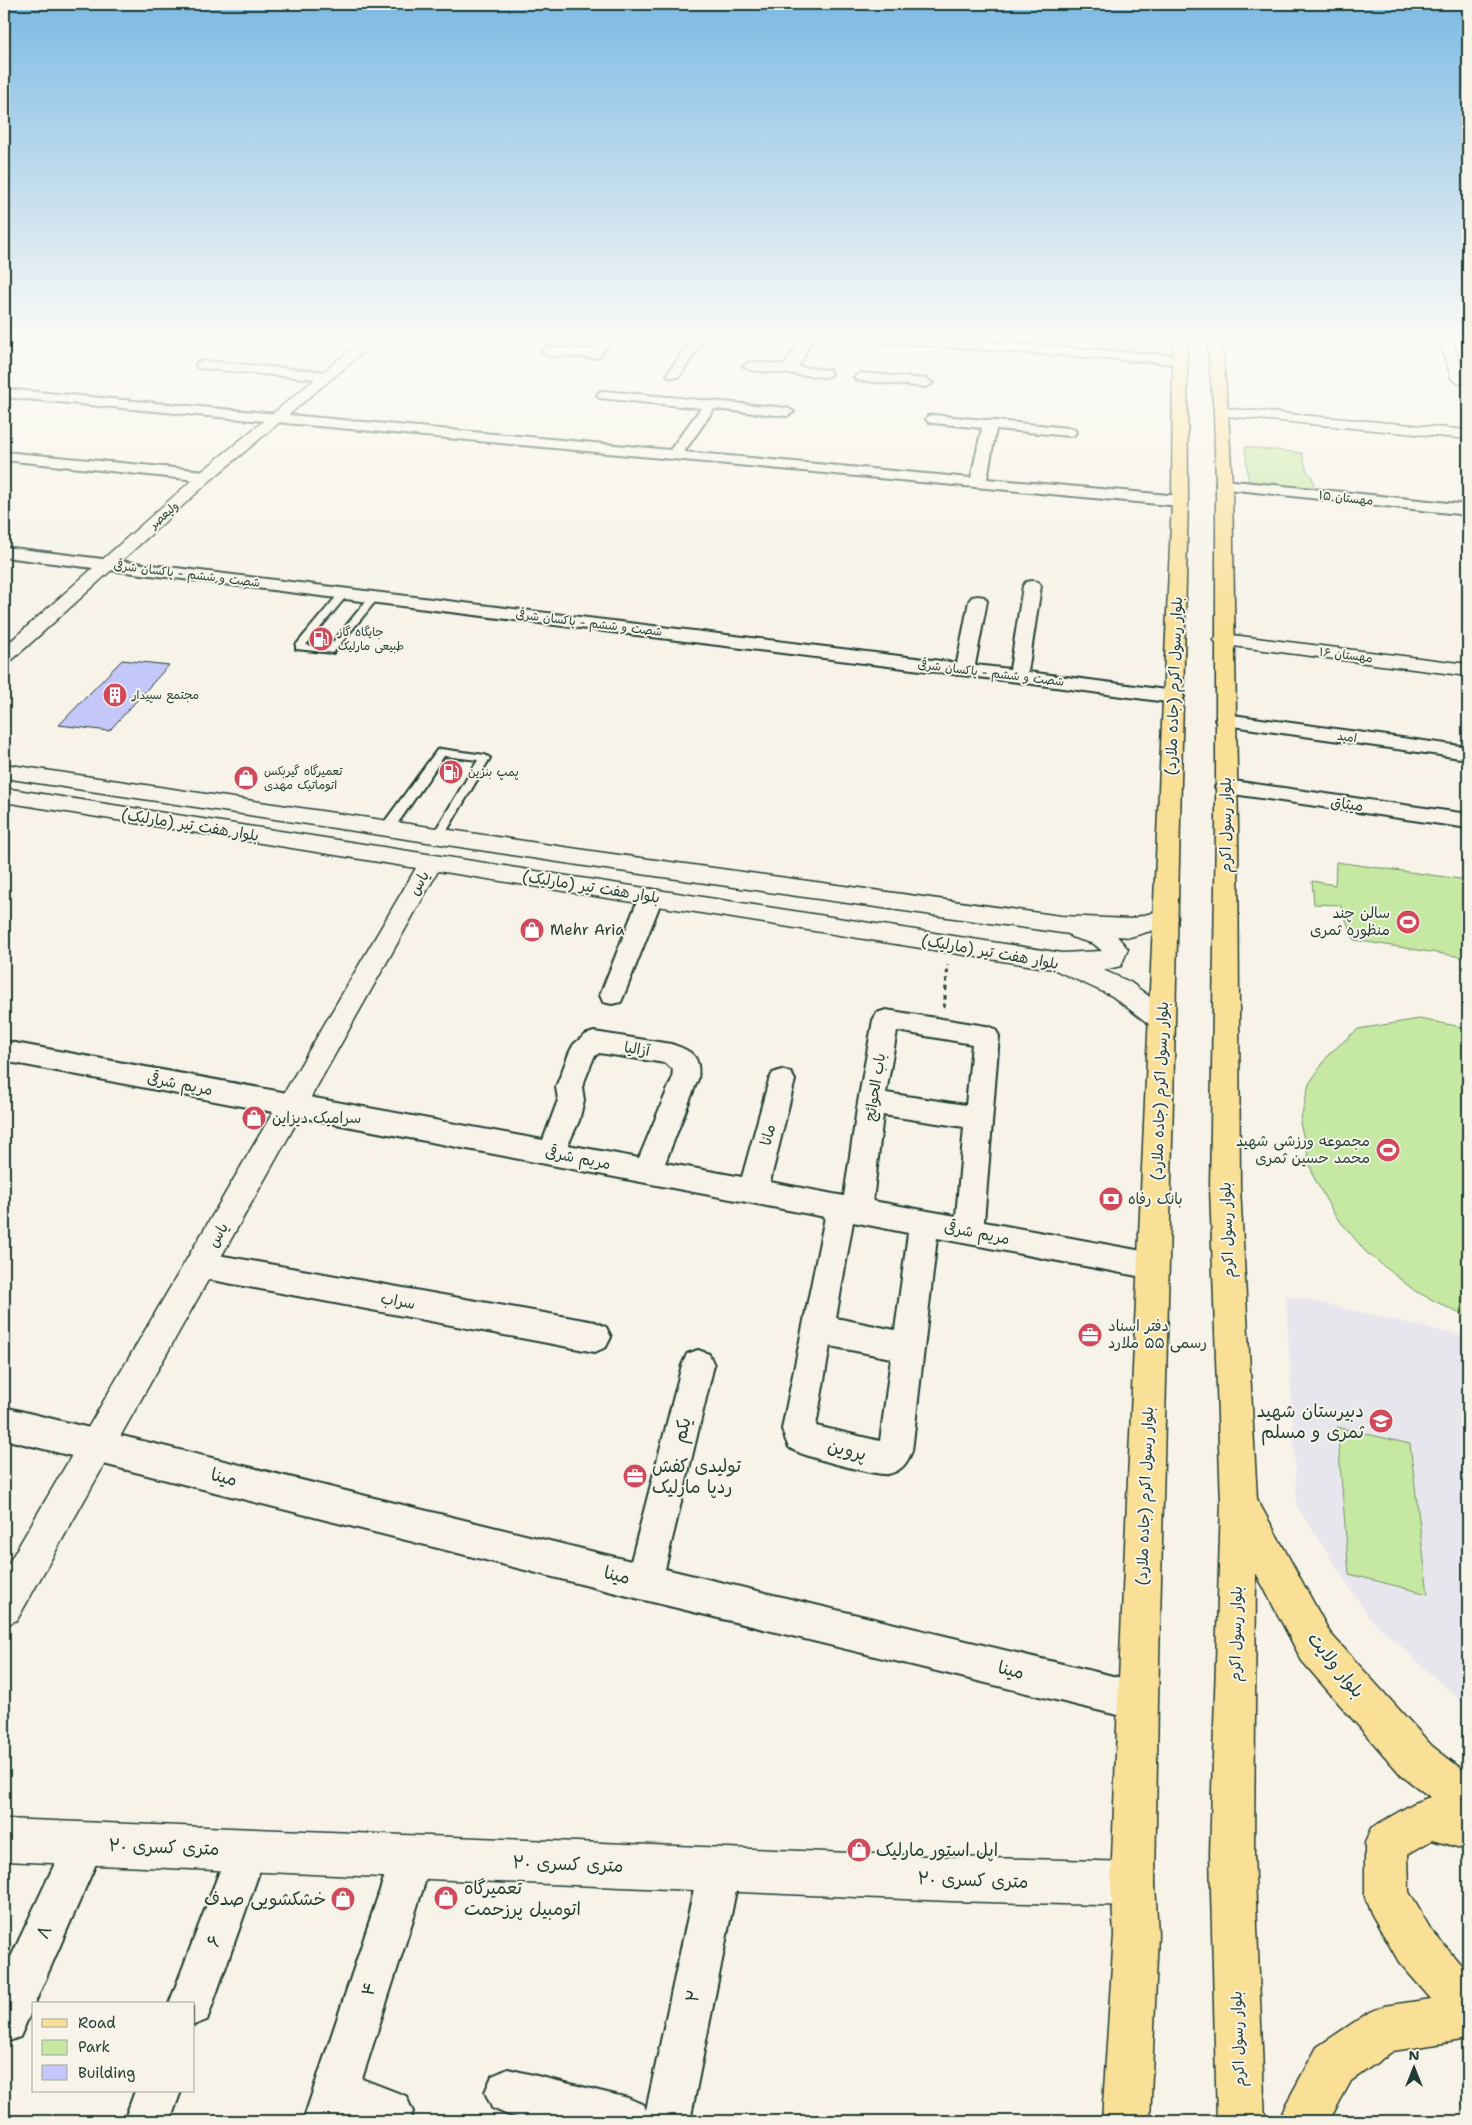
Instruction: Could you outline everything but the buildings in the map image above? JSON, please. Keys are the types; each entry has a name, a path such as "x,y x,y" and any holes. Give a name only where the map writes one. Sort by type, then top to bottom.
{"main road":[{"name":"ولیعصر","path":"4,657 206,476 252,437"},
{"name":"بلوار رسول اکرم (جاده ملارد)","path":"1126,2121 1136,1934 1133,1884 1138,1701 1174,697 1180,501 1180,437"},
{"name":"بلوار رسول اکرم","path":"1222,437 1226,787 1225,1187 1239,1503 1232,1853 1241,2121"},
{"name":"مهستان ۱۶","path":"1224,640 1468,670"},
{"name":"بلوار هفت تیر (مارلیک)","path":"4,771 386,828 434,849 651,896 1058,961 1121,989 1162,1020"},
{"name":"بلوار هفت تیر (مارلیک)","path":"4,795 1061,925 1130,928 1166,918"},
{"name":"یاس","path":"4,1607 292,1105 434,849"},
{"path":"1058,961 1094,962 1112,960 1115,949 1103,938 1061,925"},
{"name":"بلوار ولایت","path":"1239,1503 1316,1647 1417,1761 1468,1800"},
{"path":"1468,1829 1429,1818 1386,1844 1387,1897 1414,1946 1468,2007"},
{"name":"۲۰ متری کسری","path":"4,1840 720,1870 1133,1884"},
{"path":"1303,2121 1334,2064 1384,2029 1468,2016"}],"street":[{"path":"470,437 1180,501"},
{"path":"674,456 687,437"},
{"path":"978,483 987,437"},
{"path":"4,456 206,476"},
{"name":"مهستان ۱۵","path":"1224,485 1468,510"},
{"name":"شصت و ششم - پاکسان شرقی","path":"4,552 965,669 1174,697"},
{"path":"1018,676 1032,586"},
{"path":"965,669 978,602"},
{"name":"امید","path":"1225,720 1468,753"},
{"name":"میثاق","path":"1226,787 1468,821"},
{"path":"612,995 651,896"},
{"name":"باب الحوائج","path":"849,1209 886,1020 986,1036 969,1231"},
{"name":"آزالیا","path":"551,1153 565,1121 570,1100 569,1087 583,1050 594,1042 671,1054 687,1065 685,1079 648,1171"},
{"name":"مریم شرقی","path":"4,1050 1153,1266"},
{"name":"مانا","path":"753,1191 782,1080"},
{"path":"871,1102 979,1118"},
{"name":"پروین","path":"849,1209 818,1329 799,1429 801,1436 807,1440 881,1458 889,1457 895,1451 924,1223"},
{"name":"سراب","path":"201,1265 595,1337"},
{"path":"818,1329 908,1347"},
{"name":"یکم","path":"644,1582 698,1365"},
{"name":"مینا","path":"4,1423 644,1582 1138,1701"},
{"name":"۸","path":"4,2021 85,1844"},
{"name":"۶","path":"192,2002 247,1850"},
{"name":"۴","path":"331,2106 412,1857"},
{"name":"۲","path":"667,2121 720,1870"},
{"path":"147,2121 158,2092"},
{"path":"508,2092 628,2121"},
{"path":"331,2106 390,2112"}],"lane":[{"path":"344,593 299,647 330,651 374,597"},
{"path":"386,828 396,817 441,752 485,758 434,849"}],"path":[{"path":"941,1029 950,944"}],"shaded area":[{"name":"دبیرستان شهید ثمری و مسلم","path":"1286,1295 1468,1337 1468,1708 1368,1616 1297,1506"}],"green space":[{"path":"1245,447 1302,453 1307,472 1312,476 1315,491 1249,484"},
{"name":"سالن چند منظوره ثمری","path":"1336,862 1468,880 1468,958 1354,940 1340,905 1314,904 1312,881 1335,885"},
{"name":"مجموعه ورزشی شهید محمد حسین ثمری","path":"1419,1019 1468,1028 1468,1318 1415,1291 1366,1252 1334,1214 1313,1176 1300,1123 1309,1084 1329,1054 1358,1029"},
{"path":"1337,1427 1410,1444 1428,1594 1349,1574"}],"place":[{"name":"جایگاه گاز طبیعی مارلیک","path":"321,639"},
{"name":"مجتمع سپیدار","path":"115,695"},
{"name":"پمپ بنزین","path":"451,772"},
{"name":"تعمیرگاه گیربکس اتوماتیک مهدی","path":"246,778"},
{"name":"سالن چند منظوره ثمری","path":"1408,922"},
{"name":"Mehr Aria","path":"532,930"},
{"name":"سرامیک دیزاین","path":"254,1118"},
{"name":"مجموعه ورزشی شهید محمد حسین ثمری","path":"1388,1150"},
{"name":"بانک رفاه","path":"1111,1199"},
{"name":"دفتر اسناد رسمی ۵۵ ملارد","path":"1090,1335"},
{"name":"دبیرستان شهید ثمری و مسلم","path":"1381,1421"},
{"name":"تولیدی کفش ردپا مارلیک","path":"635,1476"},
{"name":"اپل استور مارلیک","path":"859,1850"},
{"name":"تعمیرگاه اتومبیل پرزحمت","path":"446,1898"},
{"name":"خشکشویی صدف","path":"343,1899"}]}
